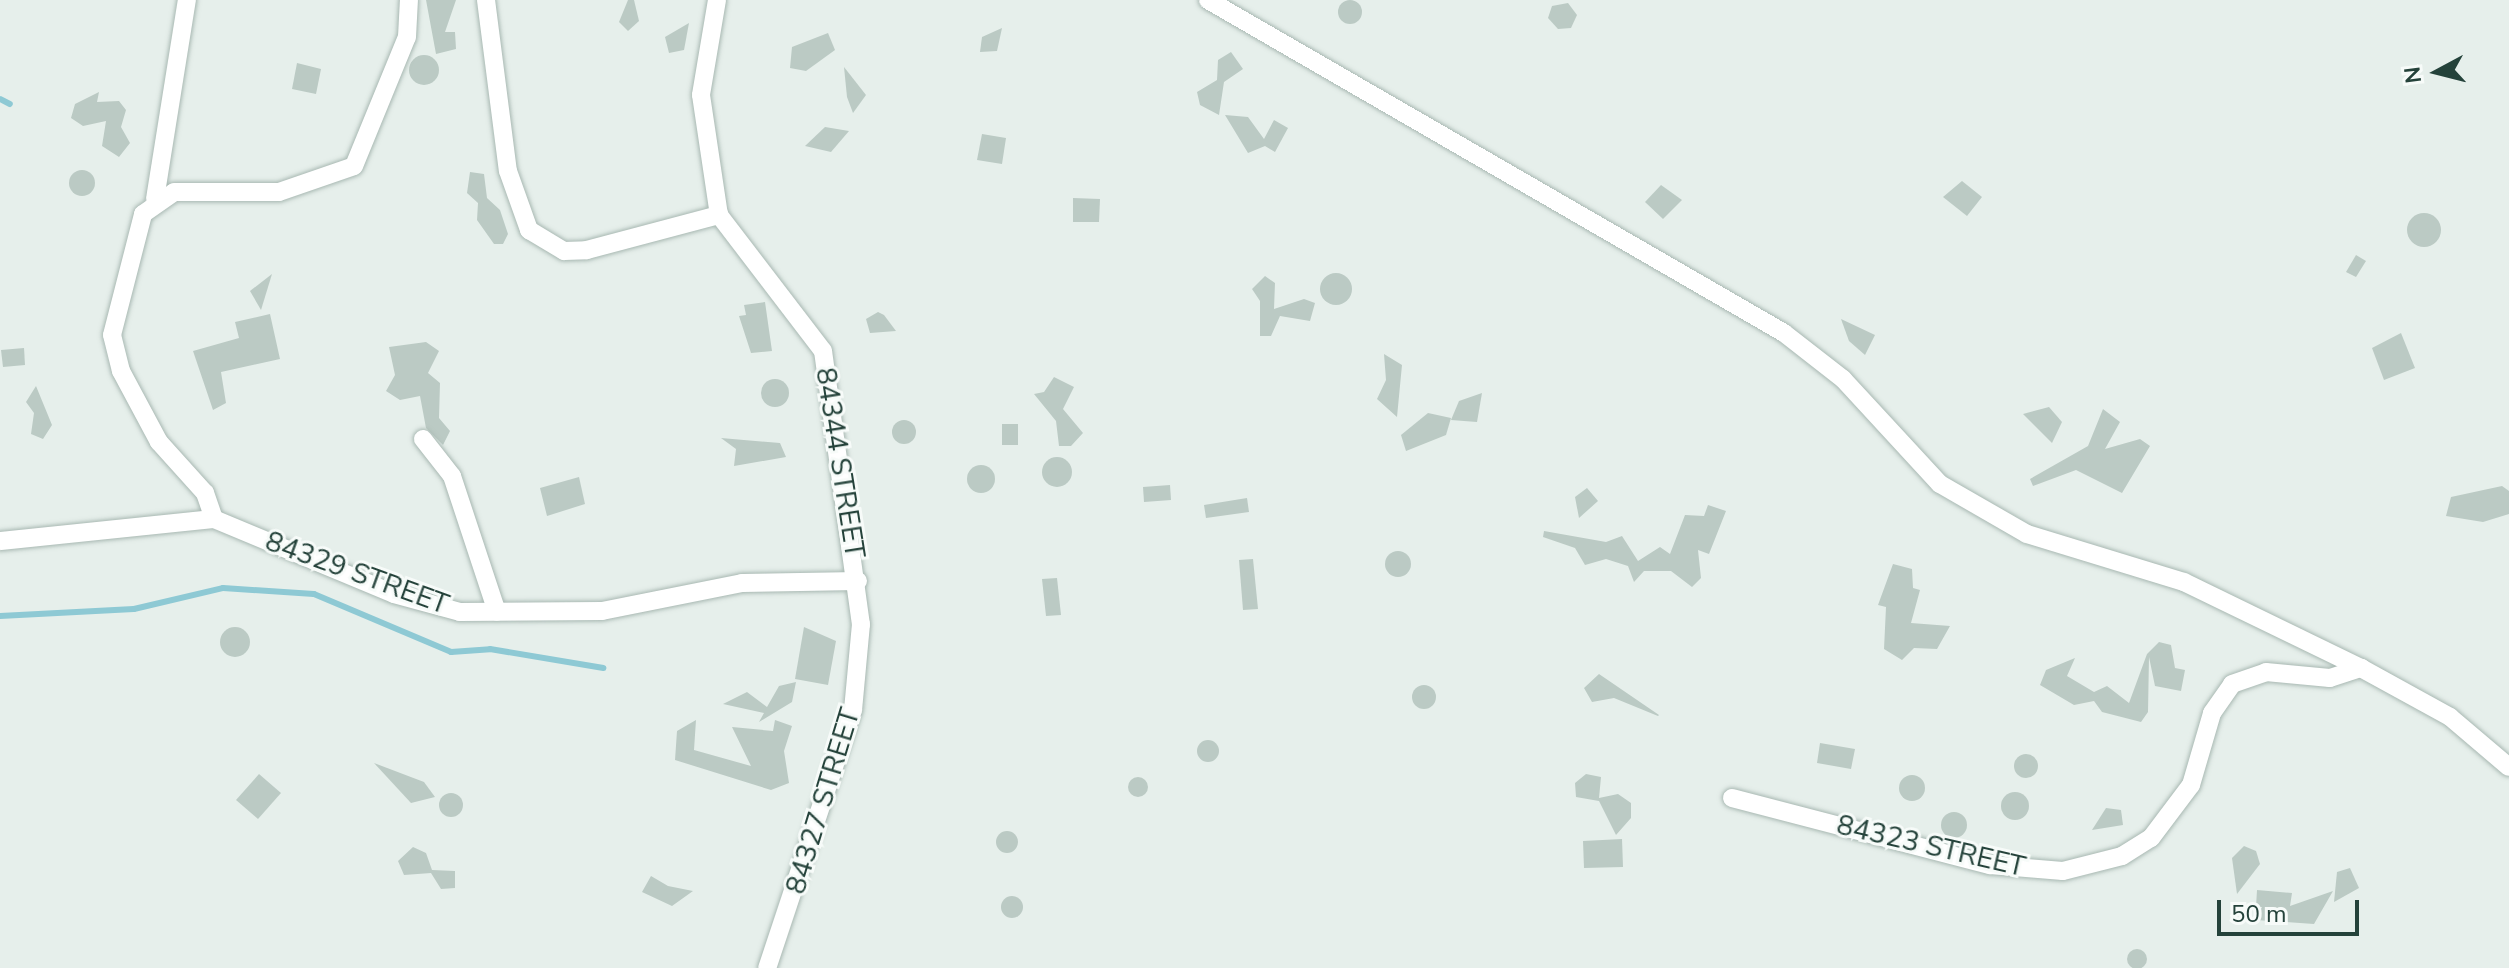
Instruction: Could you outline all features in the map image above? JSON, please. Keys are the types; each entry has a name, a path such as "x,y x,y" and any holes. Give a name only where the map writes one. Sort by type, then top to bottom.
{"street":[{"path":"187,0 155,199 127,257 112,335 121,371 159,442 205,493 214,519"},
{"path":"155,199 174,192 279,192 354,166 407,37 409,0"},
{"path":"486,0 508,171 529,230 564,251 587,250 719,215"},
{"name":"84344 STREET","path":"717,0 701,95 719,215 823,351 858,581"},
{"path":"1208,0 1784,333 1843,379 1940,484 1972,503 2027,534 2184,582 2361,668 2450,717 2509,767"},
{"path":"423,439 452,476 497,612"},
{"name":"84329 STREET","path":"0,541 214,519 394,594 460,612 602,611 742,583 858,581"},
{"name":"84327 STREET","path":"767,968 853,710 858,581"},
{"name":"84323 STREET","path":"1732,798 1990,865 2063,871 2122,856 2151,838 2191,785 2212,713 2232,684 2266,672 2330,678 2361,668"}],"building":[{"path":"426,0 456,0 445,32 455,32 456,49 436,54"},
{"path":"628,0 634,0 639,21 628,31 619,22"},
{"path":"1345,0 1355,0 1362,7 1362,17 1355,24 1345,24 1338,17 1338,7"},
{"path":"1568,3 1577,15 1571,28 1558,29 1548,18 1552,6"},
{"path":"689,23 684,50 669,53 665,37"},
{"path":"1002,28 997,51 980,52 982,37"},
{"path":"828,33 835,50 806,71 790,68 792,47"},
{"path":"1231,52 1243,69 1224,82 1219,115 1200,105 1197,92 1217,80 1218,60"},
{"path":"424,55 435,59 439,70 435,81 424,85 413,81 409,70 413,59"},
{"path":"297,63 321,69 316,94 292,89"},
{"path":"844,67 866,95 853,113 847,97"},
{"path":"99,92 97,102 119,101 126,110 121,127 130,143 119,157 102,146 106,121 83,126 71,118 75,104"},
{"path":"1225,115 1248,117 1264,139 1274,120 1288,128 1275,152 1265,146 1248,153"},
{"path":"825,127 849,131 831,152 805,146"},
{"path":"982,134 1006,138 1002,164 977,160"},
{"path":"82,170 91,174 95,183 91,192 82,196 73,192 69,183 73,174"},
{"path":"470,172 484,174 487,198 500,210 508,234 503,244 494,244 477,220 478,203 467,193"},
{"path":"1962,181 1982,197 1967,216 1943,197"},
{"path":"1661,185 1682,200 1663,219 1645,202"},
{"path":"1073,198 1100,199 1099,222 1073,222"},
{"path":"2424,213 2436,218 2441,230 2436,242 2424,247 2412,242 2407,230 2412,218"},
{"path":"2356,255 2366,261 2356,277 2346,272"},
{"path":"1336,273 1347,278 1352,289 1347,300 1336,305 1325,300 1320,289 1325,278"},
{"path":"272,274 261,310 250,291"},
{"path":"1265,276 1275,283 1274,309 1304,299 1315,303 1310,321 1280,316 1271,336 1260,336 1260,301 1252,289"},
{"path":"765,302 772,351 751,353 739,316 746,315 744,305"},
{"path":"878,312 896,331 870,333 866,319"},
{"path":"270,314 280,359 221,372 226,403 213,410 193,351 239,338 235,322"},
{"path":"1841,319 1875,335 1865,355 1849,341"},
{"path":"2401,333 2415,368 2384,380 2372,348"},
{"path":"426,342 439,351 428,373 440,383 439,418 450,431 443,445 426,428 420,396 400,400 386,391 395,375 389,347"},
{"path":"24,348 25,365 3,367 1,350"},
{"path":"1384,354 1402,365 1397,417 1377,399 1386,380"},
{"path":"1054,377 1074,387 1063,409 1083,433 1071,446 1059,446 1056,421 1034,394 1044,392"},
{"path":"775,379 785,383 789,393 785,403 775,407 765,403 761,393 765,383"},
{"path":"36,386 52,425 43,439 31,434 34,413 26,402"},
{"path":"1482,393 1477,422 1451,420 1459,401"},
{"path":"2049,407 2062,422 2052,443 2023,414"},
{"path":"2103,409 2120,422 2105,449 2140,439 2150,446 2122,493 2076,470 2033,486 2030,479 2088,446"},
{"path":"1428,413 1451,418 1446,435 1406,451 1401,435"},
{"path":"904,420 915,427 916,432 909,443 904,444 893,437 892,432 899,421"},
{"path":"1002,424 1018,424 1018,445 1002,445"},
{"path":"721,438 780,443 786,457 734,466 736,449"},
{"path":"1057,457 1068,461 1072,472 1068,483 1057,487 1046,483 1042,472 1046,461"},
{"path":"981,465 991,469 995,479 991,489 981,493 971,489 967,479 971,469"},
{"path":"579,477 585,504 547,516 540,488"},
{"path":"1170,485 1171,500 1144,502 1143,487"},
{"path":"2502,486 2509,491 2509,514 2483,522 2446,516 2451,497"},
{"path":"1587,488 1598,501 1579,518 1575,497"},
{"path":"1247,498 1249,512 1206,518 1204,505"},
{"path":"1708,505 1726,511 1709,554 1698,550 1701,578 1692,587 1671,571 1644,571 1634,582 1628,566 1606,559 1585,565 1575,548 1543,537 1544,531 1606,542 1622,536 1638,561 1660,547 1670,554 1685,515 1704,516"},
{"path":"1398,551 1407,555 1411,564 1407,573 1398,577 1389,573 1385,564 1389,555"},
{"path":"1253,559 1258,609 1243,610 1239,560"},
{"path":"1893,564 1912,569 1913,588 1920,590 1911,623 1950,626 1937,649 1914,648 1902,660 1884,649 1886,607 1878,605"},
{"path":"1057,578 1061,615 1046,616 1042,579"},
{"path":"235,627 241,628 249,636 249,648 241,656 235,657 229,656 221,648 220,642 221,636 229,628"},
{"path":"804,627 836,641 828,685 795,679"},
{"path":"2159,642 2171,645 2175,668 2185,670 2181,691 2155,686 2149,657 2148,712 2141,722 2102,712 2094,701 2074,705 2040,685 2046,670 2075,658 2067,676 2094,692 2107,686 2129,703 2147,654"},
{"path":"1599,674 1659,715 1614,698 1592,702 1584,688"},
{"path":"796,682 792,702 759,722 764,713 723,704 747,692 767,707 779,686"},
{"path":"1424,685 1433,688 1436,697 1433,706 1424,709 1415,706 1412,697 1415,688"},
{"path":"696,720 694,750 751,766 732,727 773,731 775,720 792,726 784,751 789,783 771,790 675,760 677,731"},
{"path":"1208,740 1216,743 1219,751 1216,759 1208,762 1200,759 1197,751 1200,743"},
{"path":"1820,743 1855,749 1851,769 1817,763"},
{"path":"2026,754 2037,761 2038,766 2031,777 2026,778 2015,771 2014,766 2021,755"},
{"path":"374,763 424,782 435,797 411,803"},
{"path":"259,774 281,793 258,819 236,800"},
{"path":"1586,774 1601,777 1599,798 1618,794 1631,803 1631,818 1616,835 1599,801 1576,797 1575,783"},
{"path":"1912,775 1921,779 1925,788 1921,797 1912,801 1903,797 1899,788 1903,779"},
{"path":"1138,777 1145,780 1148,787 1145,794 1138,797 1131,794 1128,787 1131,780"},
{"path":"2015,792 2025,796 2029,806 2025,816 2015,820 2005,816 2001,806 2005,796"},
{"path":"451,793 460,796 463,805 460,814 451,817 442,814 439,805 442,796"},
{"path":"2106,808 2121,810 2123,825 2092,830"},
{"path":"1954,812 1963,816 1967,825 1963,834 1954,838 1945,834 1941,825 1945,816"},
{"path":"1007,831 1015,834 1018,842 1015,850 1007,853 999,850 996,842 999,834"},
{"path":"1622,839 1623,867 1584,868 1583,841"},
{"path":"2244,846 2256,851 2260,864 2237,894 2232,858"},
{"path":"413,847 426,853 432,870 455,871 455,888 441,889 431,873 404,875 398,861"},
{"path":"2350,868 2359,888 2334,902 2337,872"},
{"path":"651,876 668,886 693,891 672,906 642,892"},
{"path":"2257,890 2292,893 2290,906 2333,891 2314,924 2256,920 2262,907 2256,907"},
{"path":"1008,896 1016,896 1023,907 1016,918 1008,918 1001,911 1001,903"},
{"path":"2137,949 2144,952 2147,959 2144,966 2137,969 2130,966 2127,959 2130,952"}],"waterway":[{"path":"0,99 10,104"},
{"path":"0,616 134,609 223,588 314,594 451,652 490,649 603,668"}]}
